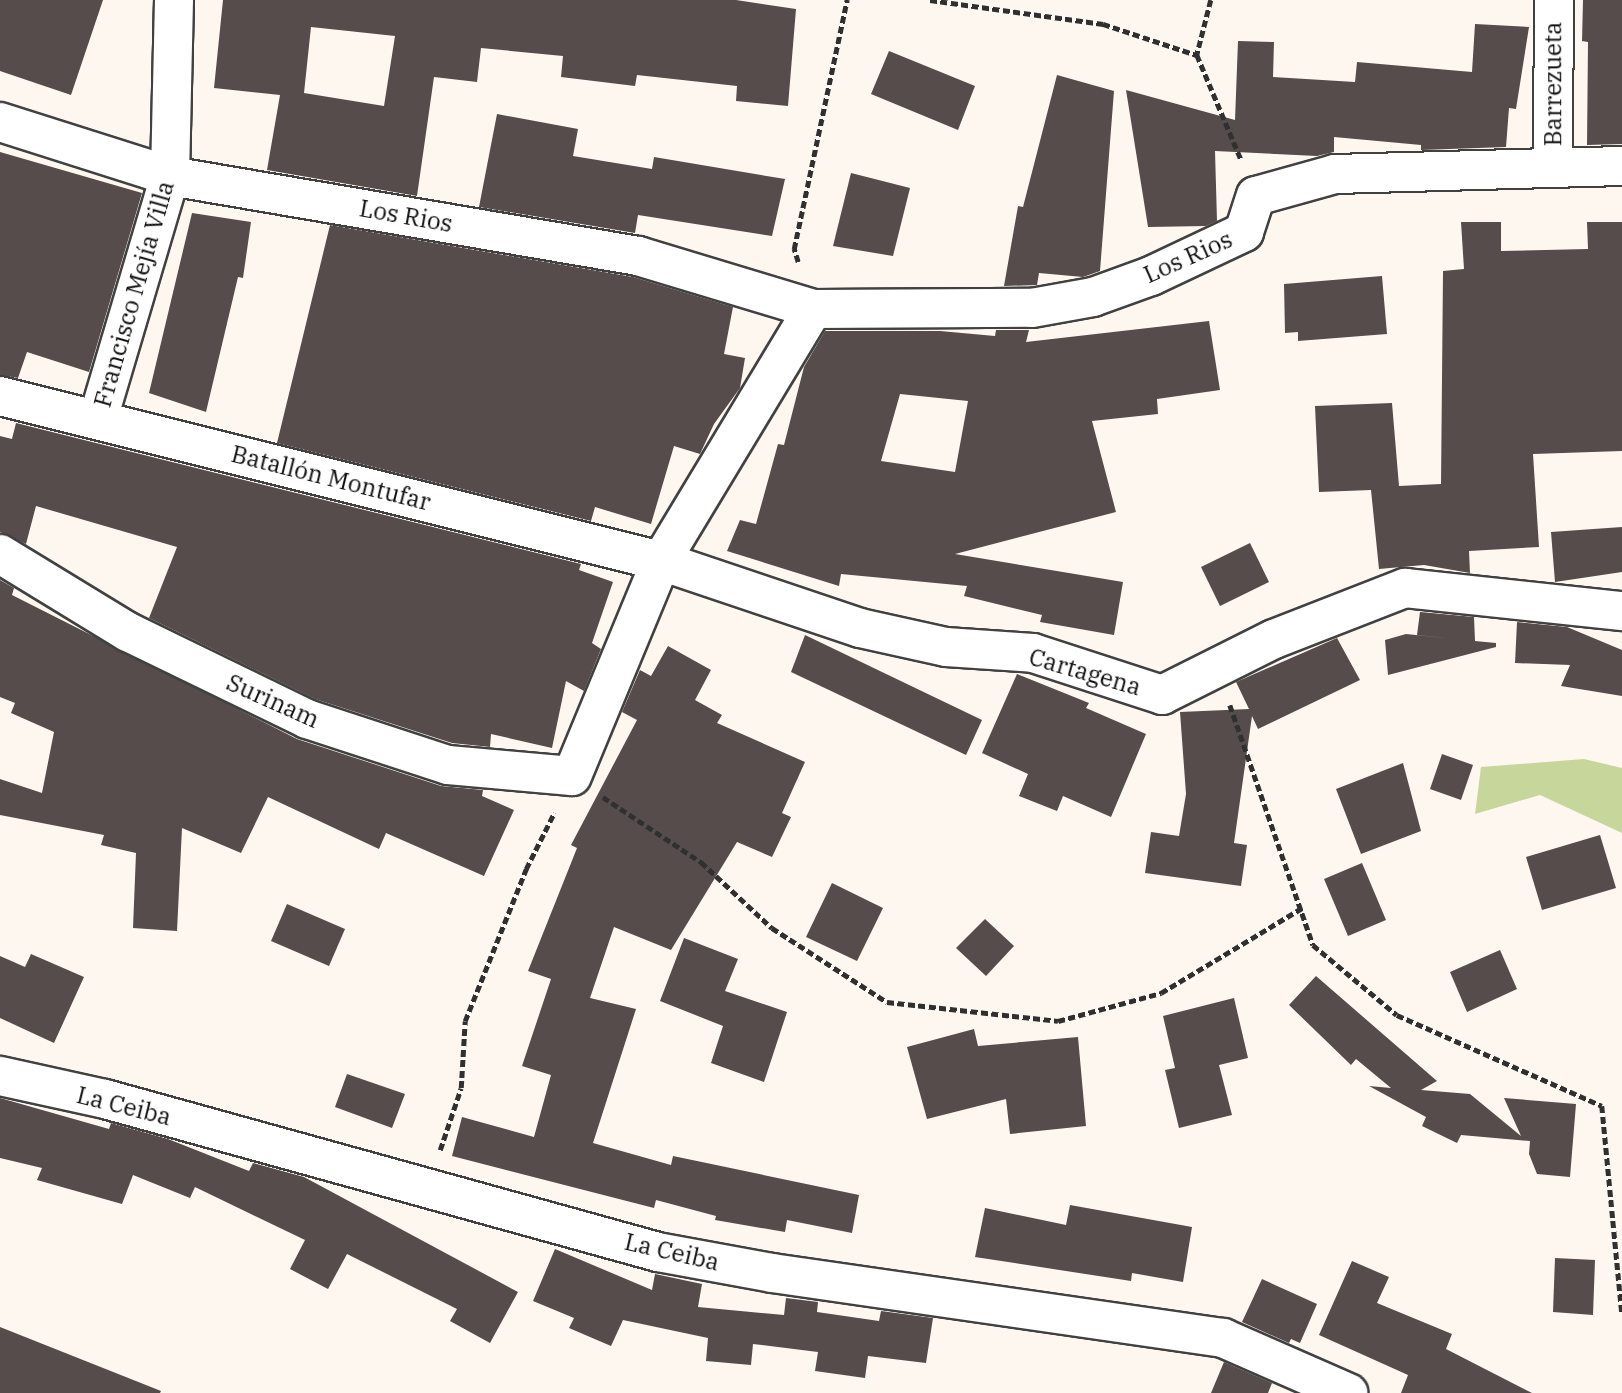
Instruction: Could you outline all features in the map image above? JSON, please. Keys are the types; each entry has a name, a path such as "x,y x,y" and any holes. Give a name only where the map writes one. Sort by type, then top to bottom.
{"street":[{"name":"Francisco Mejía Villa","path":"98,419 170,176 174,0"},
{"name":"Barrezueta","path":"1553,0 1553,168"},
{"name":"Los Rios","path":"0,122 170,176 638,256 813,309 1032,308 1093,297 1151,276 1244,232 1256,196"},
{"path":"1256,196 1335,174 1622,166"},
{"path":"572,776 662,562 813,309"},
{"name":"Batallón Montufar","path":"0,396 662,562"},
{"name":"Surinam","path":"0,554 128,632 307,719 447,765 572,776"},
{"name":"Cartagena","path":"662,562 860,628 946,647 1033,653 1162,695 1217,671 1274,639 1405,588 1622,611"},
{"name":"La Ceiba","path":"0,1076 105,1099 658,1252 759,1271 1223,1338 1348,1393"}],"path":[{"path":"813,309 794,249 847,0"},
{"path":"930,0 1103,24 1197,55"},
{"path":"1210,0 1197,55 1256,196"},
{"path":"1217,671 1313,945 1397,1015 1602,1105 1609,1220 1622,1314"},
{"path":"427,1188 461,1088 465,1021 526,869 572,776 701,862 772,928 887,1002 1058,1021 1161,993 1302,908"}],"green space":[{"path":"1584,759 1622,768 1622,833 1540,795 1475,814 1481,767"}],"building":[{"path":"0,0 103,0 71,95 0,71"},
{"path":"223,0 736,0 796,9 788,106 736,101 737,86 637,75 635,86 561,77 563,56 481,48 477,82 434,77 417,196 267,170 280,95 214,88","holes":["311,27 395,36 384,106 304,93"]},
{"path":"1583,0 1622,0 1622,144 1587,145 1588,42 1582,41"},
{"path":"1475,24 1529,27 1516,109 1509,108 1506,147 1421,150 1421,145 1334,137 1334,152 1317,156 1215,151 1217,221 1206,226 1148,227 1126,90 1235,120 1238,41 1274,42 1273,77 1355,82 1357,62 1472,72"},
{"path":"889,51 975,86 958,130 871,94"},
{"path":"1057,75 1114,91 1100,271 1083,277 1039,273 1037,285 1004,286 1018,206 1023,207"},
{"path":"497,114 578,129 573,156 652,169 654,157 785,179 772,236 638,215 635,233 479,207"},
{"path":"0,152 142,193 89,372 27,352 18,378 0,375"},
{"path":"851,173 910,188 893,256 833,246"},
{"path":"192,213 251,222 243,278 238,277 206,412 149,393"},
{"path":"1461,222 1501,222 1501,251 1588,249 1587,222 1622,222 1622,451 1533,454 1539,547 1469,551 1470,573 1424,565 1379,569 1371,490 1319,492 1315,406 1392,403 1399,486 1441,484 1443,271 1464,269"},
{"path":"330,225 633,277 733,307 724,354 745,358 740,388 714,424 700,454 674,446 651,524 595,507 591,521 277,443"},
{"path":"1382,276 1387,334 1298,341 1298,332 1285,333 1284,284"},
{"path":"1209,321 1220,390 1157,399 1158,414 1092,421 1116,512 955,554 1123,582 1114,635 1040,622 1042,615 964,596 967,586 841,574 839,586 727,551 740,520 756,524 778,444 784,445 804,367 825,331 940,331 995,336 996,330 1029,330 1026,342","holes":["900,394 968,401 955,472 881,461"]},
{"path":"16,423 581,564 579,570 613,582 592,643 601,649 584,691 566,681 552,748 491,734 490,747 452,743 315,699 149,618 177,547 36,506 26,544 0,532 0,436 12,439"},
{"path":"1622,527 1622,572 1555,582 1551,532"},
{"path":"1250,543 1269,582 1220,606 1201,567"},
{"path":"0,580 14,588 12,595 297,739 441,786 483,790 482,796 514,810 484,876 386,833 379,849 268,797 241,853 182,828 177,931 133,928 136,853 101,845 104,835 0,815 0,779 42,793 54,732 11,713 15,703 0,697"},
{"path":"1420,612 1474,617 1475,641 1496,643 1496,647 1388,675 1385,640 1406,634 1455,639 1417,635"},
{"path":"1517,622 1567,627 1622,650 1622,696 1561,686 1570,665 1515,663"},
{"path":"805,635 982,720 966,755 791,672"},
{"path":"1337,638 1360,680 1258,729 1252,716 1234,843 1247,845 1241,886 1145,873 1151,832 1179,836 1186,794 1180,712 1249,709 1236,682"},
{"path":"668,646 711,670 695,700 722,715 717,723 805,762 782,813 791,817 772,857 737,842 671,950 614,927 590,998 636,1009 593,1143 671,1165 673,1156 859,1195 852,1233 787,1220 785,1232 715,1220 716,1216 656,1200 654,1208 452,1156 462,1117 534,1137 551,1075 522,1066 551,979 528,971 577,848 571,845 637,720 622,712 640,670 651,676"},
{"path":"1017,674 1089,703 1086,708 1146,734 1111,817 1063,796 1057,811 1019,796 1028,774 982,753"},
{"path":"1442,754 1473,765 1461,800 1430,789"},
{"path":"1403,763 1421,831 1361,854 1336,789"},
{"path":"1600,835 1616,888 1542,910 1526,857"},
{"path":"1362,863 1386,920 1348,936 1324,879"},
{"path":"832,883 883,908 857,961 806,937"},
{"path":"287,904 345,929 329,966 271,941"},
{"path":"985,919 1014,946 986,976 956,948"},
{"path":"684,938 738,959 725,991 787,1012 764,1082 711,1063 723,1026 660,1001"},
{"path":"1500,950 1517,989 1467,1012 1450,972"},
{"path":"31,954 84,977 54,1043 0,1018 0,956 25,967"},
{"path":"1316,976 1437,1081 1421,1090 1470,1094 1521,1136 1504,1098 1576,1104 1570,1177 1537,1174 1529,1154 1530,1141 1461,1135 1457,1143 1422,1126 1426,1117 1369,1086 1391,1088 1356,1059 1351,1065 1289,1005"},
{"path":"1234,998 1248,1058 1219,1065 1232,1115 1179,1128 1165,1070 1175,1068 1163,1016"},
{"path":"974,1029 978,1046 1078,1037 1086,1126 1010,1134 1006,1099 927,1119 907,1047"},
{"path":"347,1074 405,1094 392,1128 335,1107"},
{"path":"0,1098 109,1129 111,1123 168,1139 249,1171 253,1163 304,1177 518,1292 490,1343 450,1321 457,1309 347,1254 328,1289 290,1269 305,1240 195,1187 190,1198 133,1175 122,1204 37,1180 42,1168 0,1158"},
{"path":"1070,1205 1192,1227 1183,1282 1132,1273 1131,1281 975,1257 985,1208 1066,1225"},
{"path":"555,1249 652,1290 655,1274 702,1284 698,1307 784,1315 786,1298 818,1302 817,1312 879,1321 881,1311 933,1318 926,1363 868,1356 865,1378 815,1371 818,1352 753,1344 751,1365 706,1361 708,1338 623,1320 611,1346 569,1328 574,1318 533,1301"},
{"path":"1555,1258 1595,1260 1593,1315 1553,1312"},
{"path":"1352,1261 1389,1277 1377,1303 1452,1334 1446,1349 1532,1393 1401,1393 1408,1375 1319,1335"},
{"path":"1262,1279 1317,1304 1300,1343 1291,1339 1289,1343 1242,1322"},
{"path":"0,1327 161,1391 0,1393"},
{"path":"1224,1362 1272,1383 1268,1393 1211,1393"}]}
